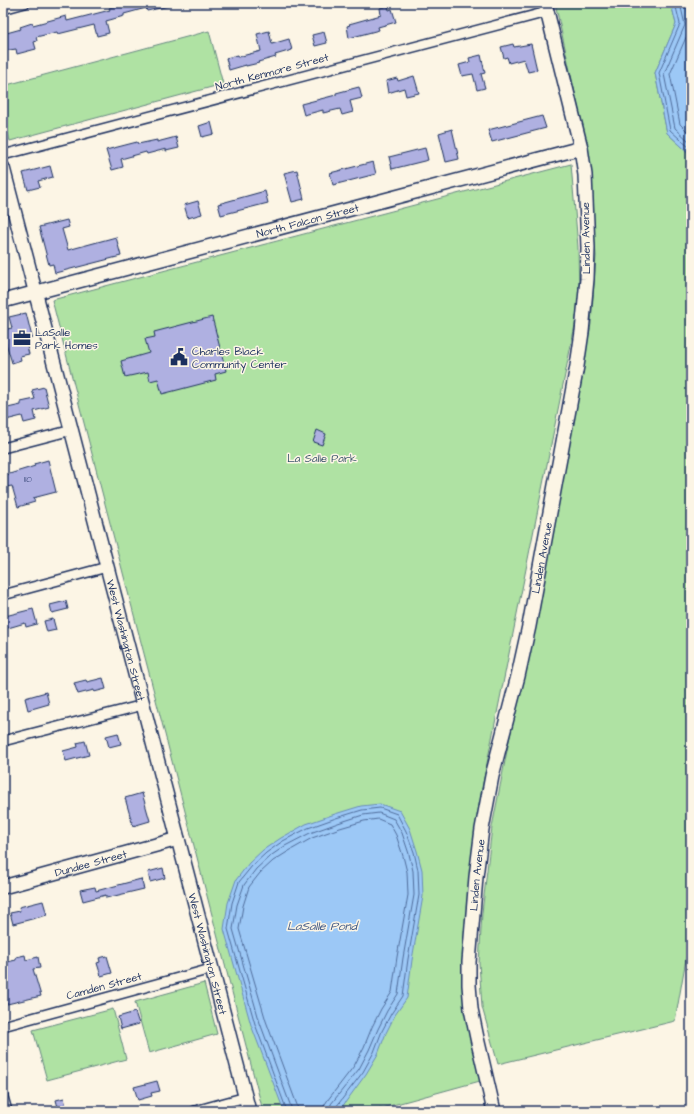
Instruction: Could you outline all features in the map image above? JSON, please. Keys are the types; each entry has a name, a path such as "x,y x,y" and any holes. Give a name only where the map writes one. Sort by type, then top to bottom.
{"street":[{"path":"3,9 25,3"},
{"name":"Linden Avenue","path":"494,1111 471,1009 469,962 472,918 482,829 492,776 518,676 529,626 582,332 587,279 588,248 581,148 546,7"},
{"name":"North Kenmore Street","path":"3,155 546,7"},
{"name":"North Falcon Street","path":"3,301 581,148"},
{"name":"West Washington Street","path":"3,168 249,1111"},
{"path":"3,448 72,430"},
{"path":"3,595 107,567"},
{"path":"3,741 143,705"},
{"name":"Dundee Street","path":"3,887 178,839"},
{"name":"Camden Street","path":"3,1026 212,969"},
{"path":"3,1097 6,1111"},
{"path":"195,1111 246,1097"}],"green space":[{"path":"555,3 671,3 676,24 655,73 667,133 691,155 691,931 675,1021 498,1064 482,1007 479,963 482,913 492,827 591,324 596,256 587,147"},
{"path":"209,31 223,84 10,141 3,114 3,86"},
{"name":"La Salle Park","path":"571,164 578,247 579,295 575,325 483,783 469,879 462,969 464,1005 480,1081 371,1111 263,1111 52,300"},
{"path":"204,983 217,1034 149,1053 135,1002"},
{"path":"113,1009 126,1059 47,1080 33,1030"}],"water":[{"path":"671,3 691,4 691,155 667,133 655,73 676,24"},
{"name":"LaSalle Pond","path":"380,804 400,811 410,829 422,870 423,896 407,998 395,1015 378,1054 366,1074 342,1107 337,1111 284,1111 251,1025 224,929 228,903 236,880 249,863 263,850 281,838 306,824 335,814 361,806"}],"building":[{"path":"129,3 169,3 169,6 147,11 146,8 106,21 109,33 97,36 94,25 58,34 57,32 36,37 37,41 34,42 36,49 17,54 16,49 3,51 3,34 21,29 20,27 66,16 67,21 110,10 109,8"},
{"path":"388,6 389,10 392,9 396,22 378,27 379,30 349,38 347,26 350,25 349,24 381,15 380,8"},
{"path":"269,31 272,44 289,39 292,50 275,55 276,57 258,62 259,63 229,70 226,58 238,55 238,57 261,51 257,34"},
{"path":"324,32 327,43 315,46 312,35"},
{"path":"513,44 514,47 531,44 537,70 528,72 524,59 509,63 507,57 504,58 501,47"},
{"path":"481,55 485,73 481,74 485,88 477,90 473,74 462,76 459,65 470,62 469,58"},
{"path":"414,76 419,93 406,96 404,88 388,93 386,81 397,78 398,81"},
{"path":"359,87 362,98 350,101 353,112 342,115 340,109 323,113 323,110 304,115 301,104 336,95 336,93"},
{"path":"542,116 546,128 492,142 488,130"},
{"path":"211,122 214,134 202,137 199,126"},
{"path":"452,129 459,159 446,162 439,133"},
{"path":"176,137 179,148 166,151 166,149 147,154 146,152 121,159 123,167 112,170 106,150 137,142 138,144 157,140 157,142"},
{"path":"425,148 428,160 392,169 389,157"},
{"path":"373,162 376,174 333,185 330,173"},
{"path":"50,166 53,177 38,181 40,187 28,190 23,173"},
{"path":"297,170 304,199 292,202 284,173"},
{"path":"265,191 268,203 221,215 218,204"},
{"path":"198,201 202,214 188,218 184,205"},
{"path":"67,220 69,227 62,229 68,250 116,237 121,256 55,273 53,264 49,265 39,227"},
{"name":"LaSalle Park Homes","path":"26,313 32,337 25,339 29,354 20,356 21,360 12,363 6,343 3,343 3,330 12,328 9,317"},
{"name":"Charles Black Community Center","path":"212,317 226,371 215,374 216,380 162,394 158,379 150,381 148,372 125,377 121,361 149,353 145,339 155,337 154,332"},
{"path":"44,387 49,407 34,411 36,420 24,423 22,416 6,420 3,409 21,405 21,402 35,399 32,390"},
{"path":"317,430 326,434 322,445 313,442"},
{"path":"48,460 56,492 33,498 35,502 18,507 12,486 6,487 3,476 35,466 34,464"},
{"path":"66,601 68,609 52,613 50,605"},
{"path":"33,609 37,624 26,627 25,623 8,628 5,616"},
{"path":"53,619 56,630 47,632 44,621"},
{"path":"103,678 106,689 78,694 74,683 86,680 87,682"},
{"path":"46,692 49,704 28,710 25,698"},
{"path":"118,733 121,744 109,747 106,736"},
{"path":"85,741 89,755 66,761 63,751 78,747 77,743"},
{"path":"142,793 150,821 133,826 125,798"},
{"path":"163,868 165,878 150,882 148,872"},
{"path":"141,879 144,889 106,898 106,895 83,901 80,890 95,887 96,891"},
{"path":"43,901 47,915 13,924 10,913 20,911 19,907"},
{"path":"25,955 26,960 38,957 40,968 33,969 41,996 3,1005 3,963 16,960 16,957"},
{"path":"107,956 112,973 101,976 97,963 100,962 99,958"},
{"path":"135,1012 139,1024 121,1029 118,1017"},
{"path":"157,1081 160,1091 151,1093 152,1096 138,1100 134,1087"},
{"path":"64,1098 67,1111 59,1111 56,1100"}],"place":[{"name":"LaSalle Park Homes","path":"22,338"},
{"name":"Charles Black Community Center","path":"179,357"}]}
